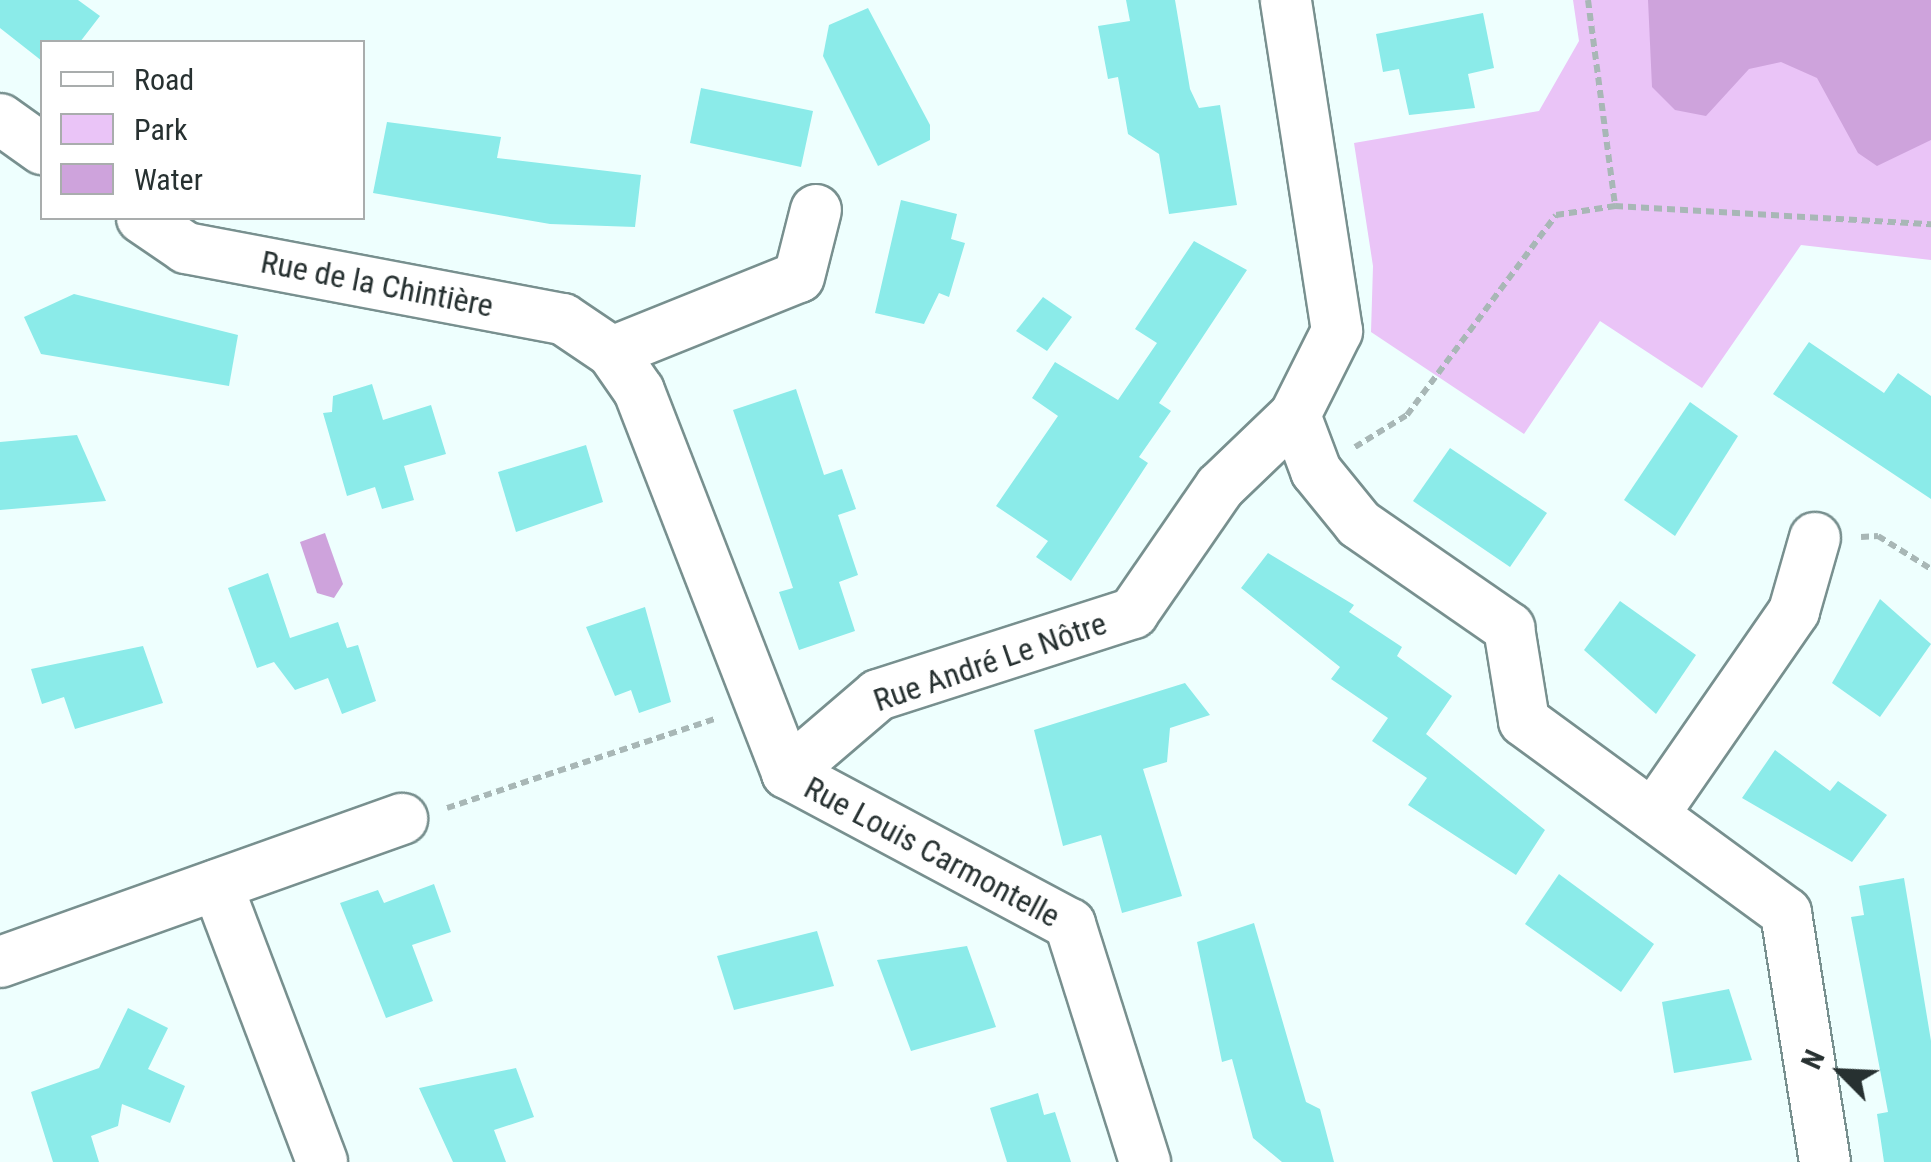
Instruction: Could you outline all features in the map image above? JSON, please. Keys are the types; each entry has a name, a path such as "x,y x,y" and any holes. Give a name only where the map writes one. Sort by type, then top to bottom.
{"street":[{"name":"Rue André Le Nôtre","path":"787,773 878,695 1133,613 1220,487 1295,415 1337,331 1286,0"},
{"path":"0,119 40,148"},
{"path":"612,352 799,277 816,210"},
{"name":"Rue de la Chintière","path":"145,220 186,248 562,319 612,352 639,391 787,773"},
{"path":"1295,415 1316,471 1360,524 1509,628 1524,721 1786,913 1825,1162"},
{"path":"1654,815 1794,612 1815,538"},
{"name":"Rue Louis Carmontelle","path":"787,773 1070,924 1145,1162"},
{"path":"0,962 402,819"},
{"path":"217,885 322,1162"}],"path":[{"path":"1588,0 1615,206"},
{"path":"1316,471 1407,415 1556,215 1615,206 1931,224"},
{"path":"1815,538 1878,536 1931,569"},
{"path":"402,819 531,787 762,702"}],"green space":[{"path":"1573,0 1931,0 1931,260 1801,245 1702,388 1600,321 1524,434 1371,332 1373,266 1354,143 1539,111 1579,41"}],"water":[{"path":"1648,0 1931,0 1931,140 1877,166 1858,153 1817,78 1781,62 1749,69 1706,116 1675,110 1652,87"},
{"path":"325,533 343,584 334,598 317,593 300,542"}],"building":[{"path":"0,0 78,0 100,16 82,40 40,40 40,59 0,28"},
{"path":"1126,0 1175,0 1190,89 1199,108 1220,105 1237,205 1169,214 1159,154 1128,134 1118,77 1108,79 1098,26 1130,21"},
{"path":"868,8 930,125 930,140 878,166 823,56 829,25"},
{"path":"1483,13 1494,68 1468,74 1475,108 1409,115 1399,69 1383,72 1376,34"},
{"path":"701,88 813,111 801,167 690,143"},
{"path":"387,122 501,137 497,158 641,175 635,227 550,224 373,193"},
{"path":"901,200 957,214 951,239 965,243 949,297 939,293 924,324 875,313"},
{"path":"1194,241 1247,270 1159,403 1171,411 1139,457 1148,463 1071,581 1036,557 1048,541 996,506 1058,416 1032,398 1055,362 1118,400 1157,343 1135,329"},
{"path":"74,294 238,335 229,386 41,354 24,317"},
{"path":"1043,297 1072,317 1047,351 1016,331"},
{"path":"1809,342 1884,393 1898,373 1931,396 1931,499 1773,394"},
{"path":"372,384 383,420 431,405 446,454 404,466 414,500 382,509 375,487 347,496 323,413 332,412 333,396"},
{"path":"796,389 824,475 842,469 856,509 838,515 858,575 839,582 855,631 799,650 779,592 793,588 733,410"},
{"path":"1690,402 1738,436 1675,536 1624,500"},
{"path":"77,435 106,501 0,510 0,442"},
{"path":"586,445 603,502 516,532 498,472"},
{"path":"1450,448 1547,513 1510,567 1413,501"},
{"path":"1268,553 1354,605 1349,612 1402,647 1397,656 1452,696 1426,734 1545,830 1516,875 1408,805 1427,778 1372,741 1388,718 1331,679 1340,667 1241,588"},
{"path":"268,573 290,638 338,622 347,648 358,645 376,701 342,714 328,678 295,690 274,662 257,668 228,588"},
{"path":"1880,599 1931,644 1880,717 1832,683"},
{"path":"1620,601 1696,655 1656,714 1584,650"},
{"path":"645,607 671,702 639,713 631,690 615,696 586,627"},
{"path":"143,646 163,703 75,729 64,697 42,704 31,669"},
{"path":"1185,683 1210,715 1170,728 1167,762 1143,769 1182,896 1122,913 1101,835 1063,846 1034,730"},
{"path":"1775,750 1830,791 1838,781 1887,815 1852,862 1742,798"},
{"path":"1559,874 1654,944 1621,992 1525,924"},
{"path":"1904,878 1931,1041 1931,1162 1884,1162 1877,1114 1888,1112 1851,917 1864,915 1859,886"},
{"path":"434,884 451,932 412,945 433,1001 386,1018 340,903 378,890 384,903"},
{"path":"1254,923 1306,1102 1320,1109 1334,1162 1282,1162 1253,1138 1232,1059 1222,1062 1197,942"},
{"path":"817,931 834,986 734,1010 717,956"},
{"path":"967,946 996,1027 911,1051 877,960"},
{"path":"1729,989 1752,1060 1674,1073 1662,1002"},
{"path":"128,1008 168,1028 148,1069 185,1086 170,1123 122,1104 118,1126 91,1136 99,1162 53,1162 31,1092 99,1068"},
{"path":"516,1068 534,1117 494,1130 506,1162 453,1162 419,1088"},
{"path":"1038,1093 1044,1115 1055,1112 1071,1162 1007,1162 990,1108"}]}
